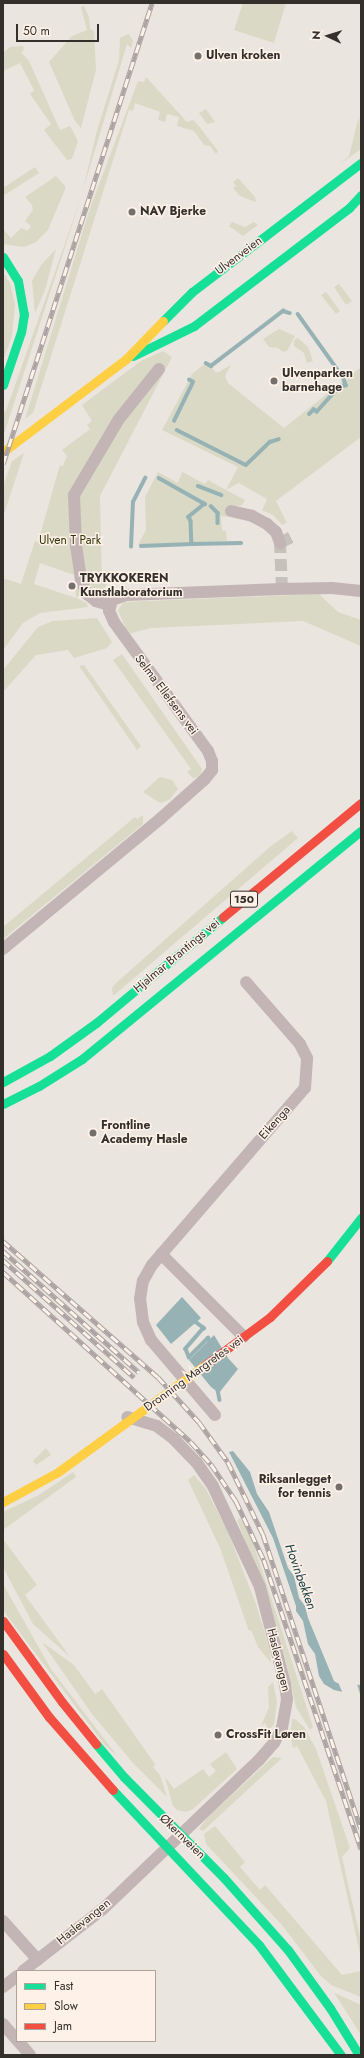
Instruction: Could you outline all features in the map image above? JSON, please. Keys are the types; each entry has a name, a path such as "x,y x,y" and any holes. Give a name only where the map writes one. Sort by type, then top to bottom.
{"main road":[{"name":"Ulvenveien","path":"3,452 126,360 192,292 361,163"},
{"name":"Ulvenveien","path":"126,360 194,326 349,208 361,195"},
{"path":"3,257 18,280 24,314 21,332 3,385"},
{"name":"Hjalmar Brantings vei","path":"3,1082 50,1056 96,1023 361,803"},
{"name":"Hjalmar Brantings vei","path":"3,1104 39,1086 82,1058 361,831"},
{"name":"Dronning Margretes vei","path":"3,1502 32,1489 58,1472 270,1317 320,1269 361,1218"},
{"name":"Økernveien","path":"3,1621 62,1702 100,1750 144,1801 224,1878 288,1950 330,2008 359,2055"},
{"name":"Økernveien","path":"3,1654 49,1717 167,1848 259,1945 318,2022 340,2055"}],"street":[{"path":"159,369 150,388 119,419 74,495 76,546 81,580 87,594 96,601 109,605 115,597 126,595 313,589 361,591"},
{"path":"232,511 252,516 276,532 280,543"},
{"name":"Selma Ellefsens vei","path":"3,949 160,819 204,780 212,770 211,755 127,643 114,622 109,605"},
{"name":"Eikenga","path":"215,1415 157,1348 143,1322 141,1289 148,1271 160,1254 295,1102 307,1080 307,1058 300,1044 246,982"},
{"path":"160,1254 244,1337"},
{"name":"Haslevangen","path":"25,1970 103,1909 180,1836 274,1743 282,1728 287,1699 260,1587 213,1486 196,1462 163,1431 149,1423 122,1416"},
{"path":"3,1921 38,1960"},
{"path":"3,1987 16,1977"},
{"path":"3,2024 16,2040"},
{"path":"18,2042 30,2055"}],"green space":[{"path":"243,3 286,3 274,43 234,30"},
{"path":"84,6 89,17 90,29 94,31 96,70 81,128 75,121 49,62 72,36 87,30 81,7"},
{"path":"129,34 133,41 131,48 127,44 83,190 96,134 119,60 120,38"},
{"path":"23,46 24,50 21,52 29,61 60,130 70,126 78,141 72,159 67,160 44,130 51,124 30,94 34,90 20,63 3,71 3,53 10,47"},
{"path":"146,77 187,122 193,120 198,125 218,151 216,154 210,146 204,145 194,131 177,126 179,117 167,114 165,122 158,120 160,112 135,103 133,111 129,110 33,413 25,419 89,211 138,81 144,82"},
{"path":"206,109 215,122 207,124 199,113"},
{"path":"359,116 361,149 339,165 349,156"},
{"path":"35,167 39,173 3,196 3,188"},
{"path":"56,176 66,187 48,230 36,242 24,247 3,244 3,229 11,238 21,228 28,231 31,226 25,221 33,210 32,205 25,197"},
{"path":"238,178 255,197 256,202 240,196 233,188 236,186 233,182"},
{"path":"82,195 3,435 3,414 7,408"},
{"path":"232,222 245,227 254,222 258,225 243,236 229,226"},
{"path":"56,249 45,290 35,313 32,281 41,265"},
{"path":"3,272 10,283 15,304 12,336 3,361"},
{"path":"339,284 352,301 346,305 334,287"},
{"path":"326,292 340,311 336,314 321,295"},
{"path":"279,329 295,336 287,351 283,352 278,348 269,347 263,339"},
{"path":"298,338 308,347 313,361 307,363 304,353 294,346 294,340"},
{"name":"Ulven T Park","path":"163,351 172,357 100,496 102,583 107,584 99,596 89,588 76,598 87,603 88,607 40,613 23,623 3,650 3,578 21,584 35,541 38,542 60,465 63,466 67,456 62,450 90,429 87,425 92,421 82,405 141,361","holes":["40,563 74,575 76,598 34,584"]},
{"path":"206,363 217,373 231,365 225,376 228,383 284,428 361,367 361,437 276,501 287,523 282,525 273,515 262,510 267,499 239,483 226,490 238,467 162,430 192,374"},
{"path":"24,453 3,517 3,487 12,461"},
{"path":"158,472 178,483 182,472 205,484 208,480 245,500 242,505 233,508 228,517 221,516 222,530 226,531 227,541 138,545 146,530 145,497"},
{"path":"319,594 338,612 361,620 361,646 303,621 151,628 128,634 118,610 124,602"},
{"path":"97,618 112,642 107,648 74,658 68,650 36,655 3,692 3,670 38,627 53,621"},
{"path":"122,654 202,769 200,777 193,778 187,772 191,769 113,660"},
{"path":"84,665 141,746 137,750 79,666"},
{"path":"160,777 172,780 178,789 169,800 160,803 143,792"},
{"path":"143,815 143,824 3,939 3,927 135,817 137,819"},
{"path":"292,831 298,838 113,996 112,988 116,983 271,846"},
{"path":"46,1448 51,1455 36,1465 33,1461"},
{"path":"73,1472 76,1477 3,1530 3,1512 39,1495"},
{"path":"194,1475 206,1489 228,1532 256,1604 270,1650 271,1663 258,1647 251,1630 249,1631 220,1548 188,1480"},
{"path":"240,1518 251,1537 313,1727 310,1730 296,1707 288,1670 271,1607 237,1520"},
{"path":"3,1539 37,1585 25,1595 70,1657 33,1624 3,1567"},
{"path":"3,1584 51,1669 118,1757 104,1744 8,1617 3,1609"},
{"path":"42,1642 74,1665 95,1694 102,1689 155,1764 153,1767 160,1775 167,1797 133,1763 92,1714"},
{"path":"273,1682 277,1702 274,1724 269,1731 265,1723 261,1726 269,1707 268,1687"},
{"path":"292,1719 295,1719 304,1727 316,1749 350,1848 342,1857 361,1941 361,1958 326,1801 297,1746 293,1748 290,1734"},
{"path":"226,1752 237,1769 193,1809 186,1812 177,1810 173,1806 165,1777 174,1789 203,1769 209,1777 216,1771 210,1764"},
{"path":"273,1757 282,1758 203,1831 199,1829 208,1817"},
{"path":"215,1826 245,1862 240,1867 260,1890 265,1885 342,1975 361,1971 361,1997 331,1985 320,1975 282,1925 206,1844 204,1834"},
{"path":"335,1994 361,2005 361,2035"}],"water":[{"path":"182,1297 201,1318 171,1344 156,1325"},
{"path":"214,1335 228,1358 238,1369 219,1393 211,1387 189,1360"},
{"path":"233,1451 250,1472 257,1494 269,1512 288,1568 294,1576 299,1598 305,1606 308,1618 334,1681 337,1683 361,1685 361,1696 334,1690 324,1684 319,1676 315,1654 308,1644 303,1621 296,1611 296,1606 273,1538 229,1452"}],"pier":[{"path":"338,1682 357,1684 361,1697 343,1694"}],"waterway":[{"path":"206,363 211,366 283,311 290,313"},
{"path":"298,314 343,377 346,385 336,391 317,412 314,410 310,414"},
{"path":"174,421 193,382 189,380"},
{"path":"177,430 246,465 270,442 279,439"},
{"path":"131,547 133,502 145,478"},
{"path":"159,478 205,504"},
{"path":"198,486 221,495"},
{"path":"205,504 189,517 191,521 192,544 241,543"},
{"path":"211,506 218,513 218,523"},
{"path":"141,546 192,544"},
{"name":"Hovinbekken","path":"193,1320 204,1328 186,1349 189,1357 208,1338 212,1344"},
{"name":"Hovinbekken","path":"218,1390 220,1400"}],"tunnel":[{"path":"282,589 280,543 293,536"}],"railway":[{"path":"3,464 152,3"},
{"path":"3,1241 158,1377 199,1422 228,1462 263,1534 361,1828"},
{"path":"3,1251 139,1372"},
{"path":"3,1260 134,1377"},
{"path":"3,1272 191,1442 211,1464 236,1501 264,1560 361,1849"}],"traffic: fast":[{"path":"163,321 192,292 361,163"},
{"path":"133,356 194,326 349,208 361,195"},
{"path":"3,257 18,281 24,314 21,332 3,385"},
{"path":"3,1104 39,1086 82,1059 361,831"},
{"path":"3,1082 50,1056 96,1023 223,917"},
{"path":"327,1261 361,1218"},
{"path":"96,1744 124,1777 224,1878 288,1950 330,2008 359,2055"},
{"path":"113,1790 259,1945 341,2055"}],"traffic: slow":[{"path":"3,452 126,359 163,321"},
{"path":"3,1502 58,1472 205,1365"}],"traffic: jam":[{"path":"223,917 361,803"},
{"path":"205,1365 270,1317 327,1261"},
{"path":"3,1621 62,1702 96,1744"},
{"path":"3,1654 49,1717 113,1790"}],"place":[{"name":"Ulven kroken","path":"198,56"},
{"name":"NAV Bjerke","path":"132,212"},
{"name":"Ulvenparken barnehage","path":"274,381"},
{"name":"TRYKKOKEREN Kunstlaboratorium","path":"72,586"},
{"name":"Frontline Academy Hasle","path":"93,1133"},
{"name":"Riksanlegget for tennis","path":"339,1487"},
{"name":"CrossFit Løren","path":"218,1735"}]}
